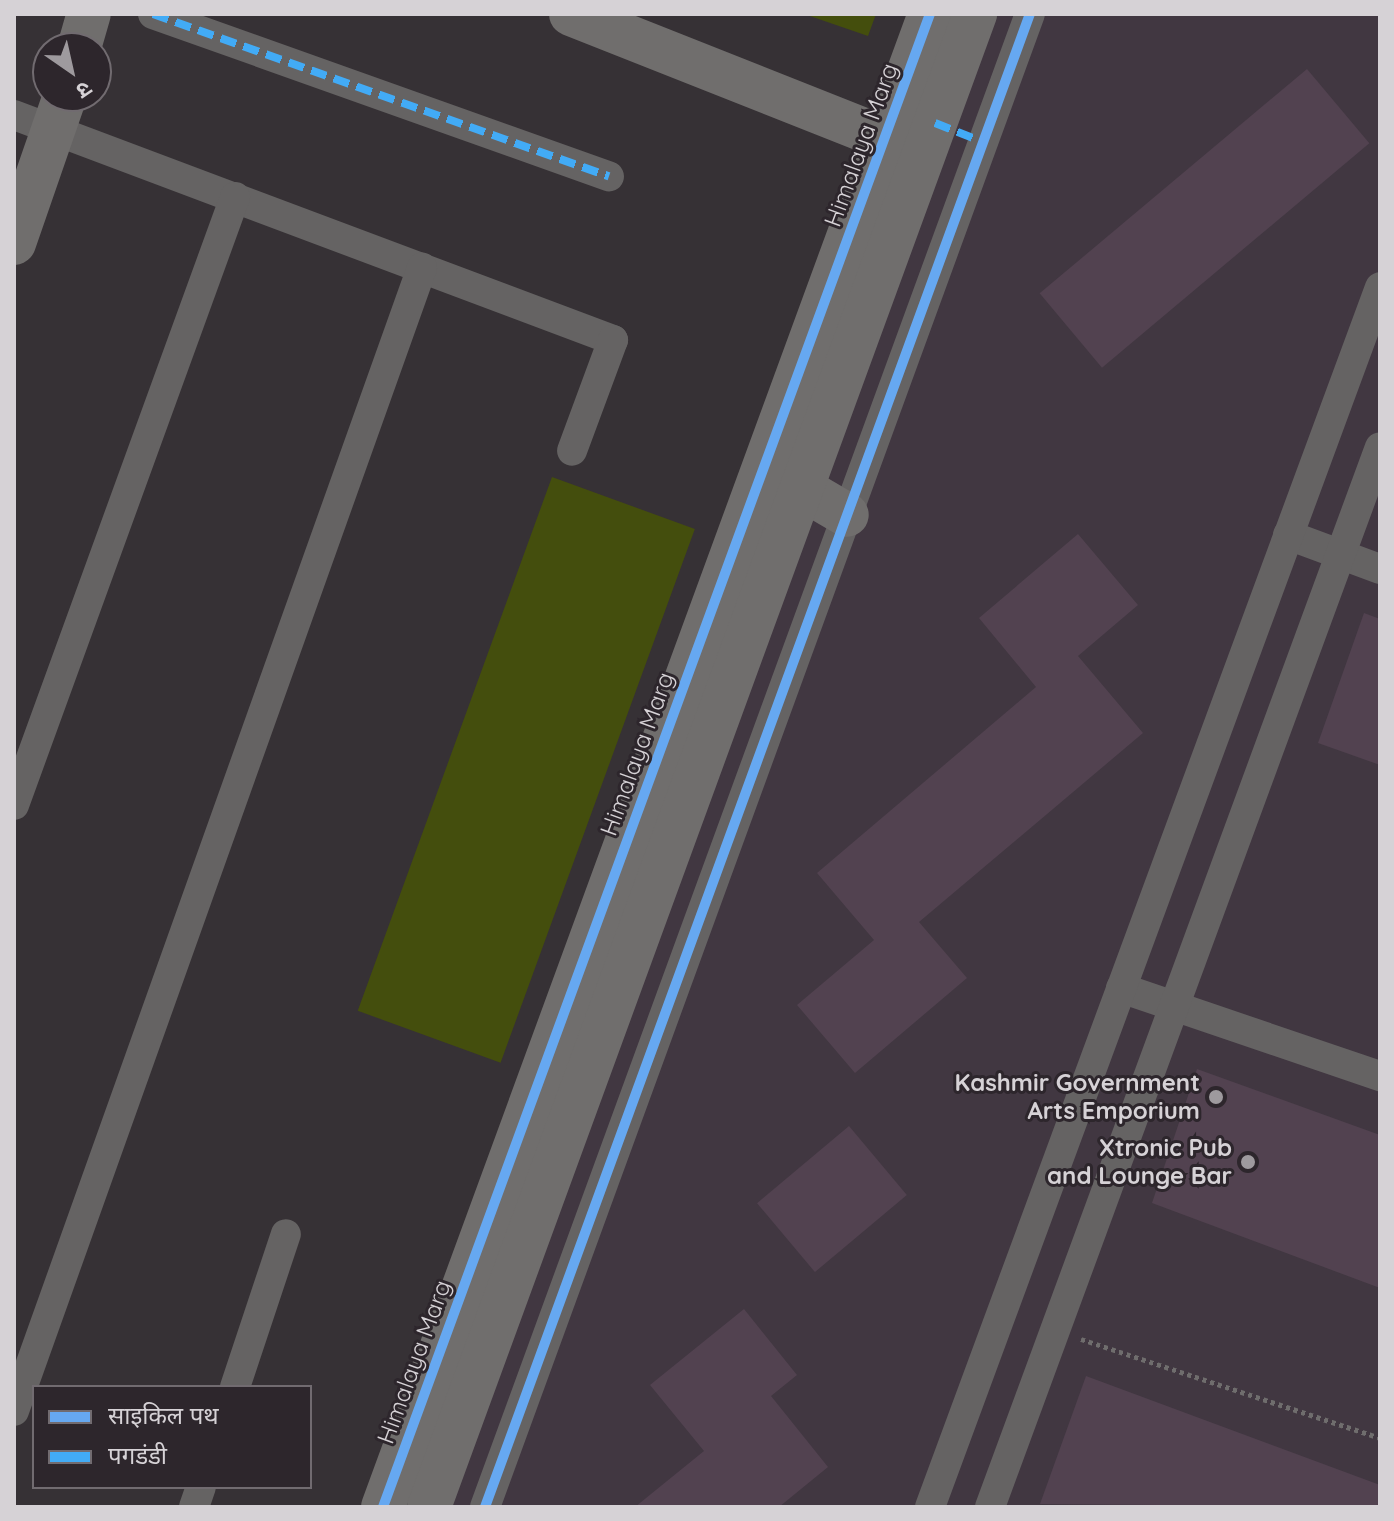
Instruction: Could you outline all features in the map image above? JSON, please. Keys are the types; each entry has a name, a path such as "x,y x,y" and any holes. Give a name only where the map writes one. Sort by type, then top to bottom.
{"main road":[{"path":"571,14 766,87 786,81 909,135"},
{"name":"Himalaya Marg","path":"429,1507 801,488 909,135 930,14"},
{"name":"Himalaya Marg","path":"383,1507 909,135 975,14"},
{"path":"14,243 60,113"},
{"path":"801,488 847,515"}],"street":[{"path":"153,14 609,176"},
{"path":"485,1507 1030,14"},
{"path":"14,115 60,113 235,197 613,340 572,451"},
{"path":"14,805 235,197"},
{"path":"14,1411 422,268"},
{"path":"930,1507 1380,287"},
{"path":"990,1507 1380,447"},
{"path":"1288,535 1380,569"},
{"path":"1121,988 1380,1076"},
{"path":"236,1385 286,1234"}],"path":[{"path":"1055,1332 1380,1438"}],"shaded area":[{"path":"997,14 1380,14 1380,1507 450,1507"}],"green space":[{"path":"804,14 876,14 868,36"},
{"path":"552,477 695,529 501,1063 358,1011"}],"building":[{"path":"1307,69 1369,143 1102,368 1040,293"},
{"path":"1078,534 1138,605 1078,656 1143,733 919,922 967,978 855,1073 797,1005 874,940 817,873 1036,687 979,618"},
{"path":"1364,613 1380,619 1380,765 1318,743"},
{"path":"1197,1069 1380,1135 1380,1288 1152,1203"},
{"path":"849,1126 907,1195 815,1272 757,1203"},
{"path":"744,1309 797,1375 771,1396 828,1467 779,1507 635,1507 704,1451 650,1385"},
{"path":"1086,1376 1380,1485 1380,1507 1040,1504"}],"marked path":[{"path":"153,14 609,176"},
{"path":"935,123 983,142"}],"cycle path":[{"path":"383,1507 930,14"},
{"path":"485,1507 1030,14"}],"place":[{"name":"Kashmir Government Arts Emporium","path":"1216,1097"},
{"name":"Xtronic Pub and Lounge Bar","path":"1248,1162"}]}
